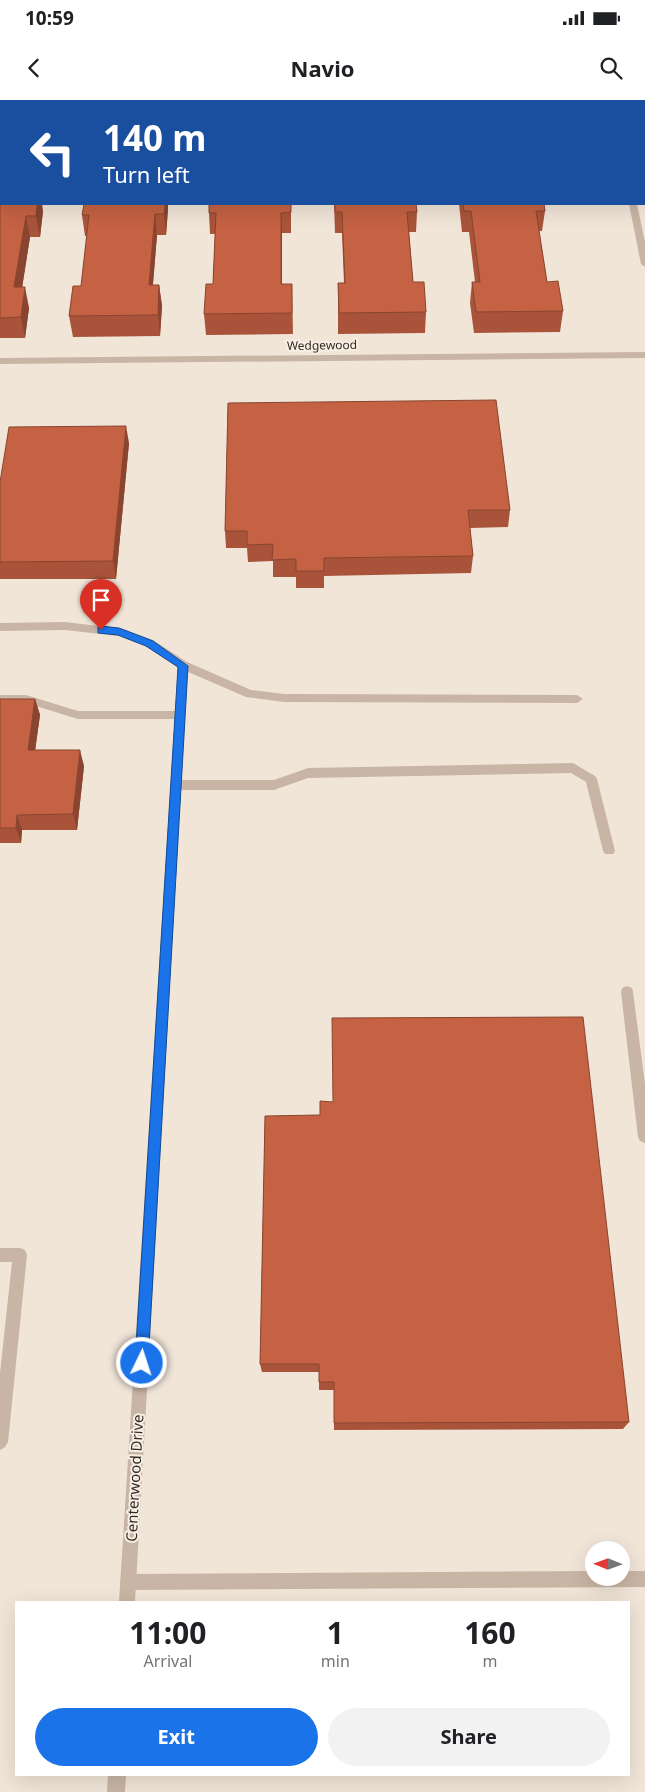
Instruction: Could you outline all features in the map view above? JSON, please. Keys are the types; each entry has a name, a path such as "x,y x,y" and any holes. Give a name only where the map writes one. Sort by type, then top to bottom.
{"street":[{"path":"633,205 644,258"},
{"name":"Wedgewood","path":"0,361 645,355"},
{"path":"0,627 65,626 119,632 149,643 183,666 250,694 284,698 577,699"},
{"name":"Centerwood Drive","path":"127,1601 183,666"},
{"path":"0,699 26,700 78,714 180,715"},
{"path":"177,785 274,785 308,773 573,768 591,779 609,851"},
{"path":"626,992 645,1137"},
{"path":"0,1255 20,1255 0,1442"},
{"path":"128,1582 645,1579"},
{"path":"116,1792 117,1776"}],"building":[{"path":"0,205 37,205 36,216 26,216 14,287 25,287 21,317 0,318"},
{"path":"84,205 165,205 164,214 155,214 149,285 159,285 158,315 69,316 73,286 81,286 89,215 82,215"},
{"path":"209,205 291,205 291,212 281,213 281,284 292,284 292,313 204,314 206,284 213,284 216,213 209,213"},
{"path":"335,205 416,205 417,212 407,212 413,282 424,282 426,312 339,313 338,283 345,283 342,212 335,212"},
{"path":"463,205 544,205 545,211 536,211 547,282 558,281 563,311 476,312 472,282 480,282 471,211 464,211"},
{"path":"496,400 510,510 468,510 473,556 324,558 324,571 296,571 296,559 272,560 273,544 247,545 247,531 225,531 228,403"},
{"path":"126,426 113,561 0,562 0,482 9,427"},
{"path":"0,699 35,699 28,750 80,750 73,814 17,815 16,828 0,828"},
{"path":"583,1017 629,1422 334,1423 334,1382 319,1382 319,1364 260,1364 265,1116 320,1115 320,1101 333,1102 332,1018"}],"route":[{"path":"101,630 119,632 149,643 183,666 142,1363"}]}
